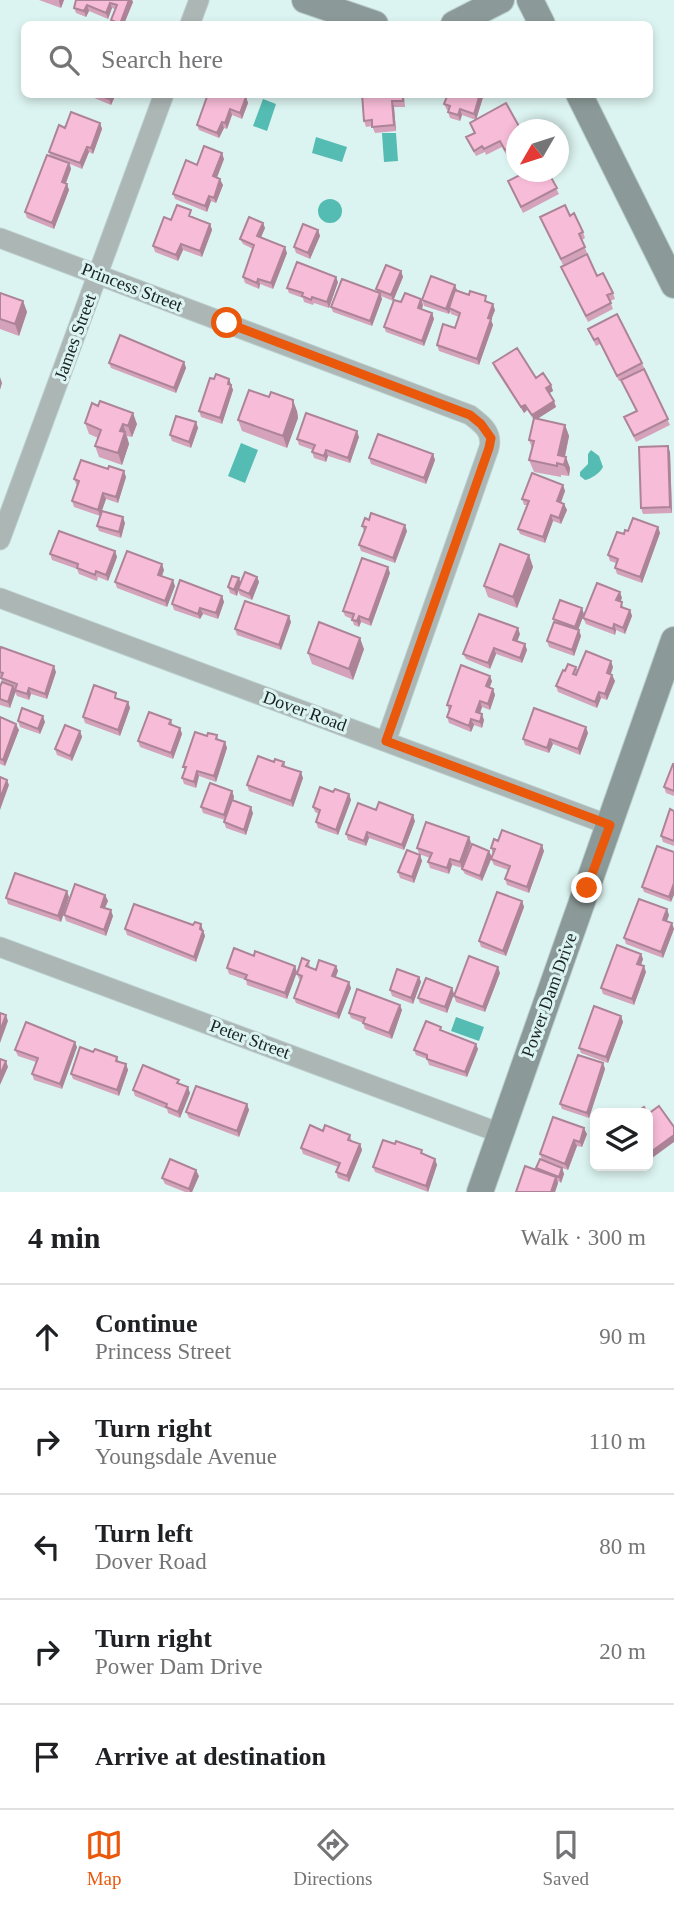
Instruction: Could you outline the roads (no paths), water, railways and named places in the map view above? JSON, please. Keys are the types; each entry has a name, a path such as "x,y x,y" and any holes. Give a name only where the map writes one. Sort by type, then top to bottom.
{"main road":[{"path":"305,0 366,21"},
{"path":"460,21 502,0"},
{"path":"530,0 540,21"},
{"path":"581,98 674,285"},
{"name":"Power Dam Drive","path":"480,1192 674,640"}],"street":[{"path":"191,21 199,0"},
{"name":"James Street","path":"0,540 163,98"},
{"name":"Princess Street","path":"0,238 470,415 481,424 491,438 386,741"},
{"name":"Dover Road","path":"0,598 610,825"},
{"name":"Peter Street","path":"0,947 500,1132"}],"water":[{"path":"263,99 276,104 267,131 253,126"},
{"path":"382,133 396,133 398,161 384,162"},
{"path":"316,137 347,147 342,162 312,153"},
{"path":"330,199 339,202 342,211 339,220 330,223 321,220 318,211 321,202"},
{"path":"241,443 258,450 245,483 228,476"},
{"path":"591,450 599,456 603,467 585,480 580,476 580,472 588,464"},
{"path":"456,1017 484,1027 479,1041 451,1031"}]}
